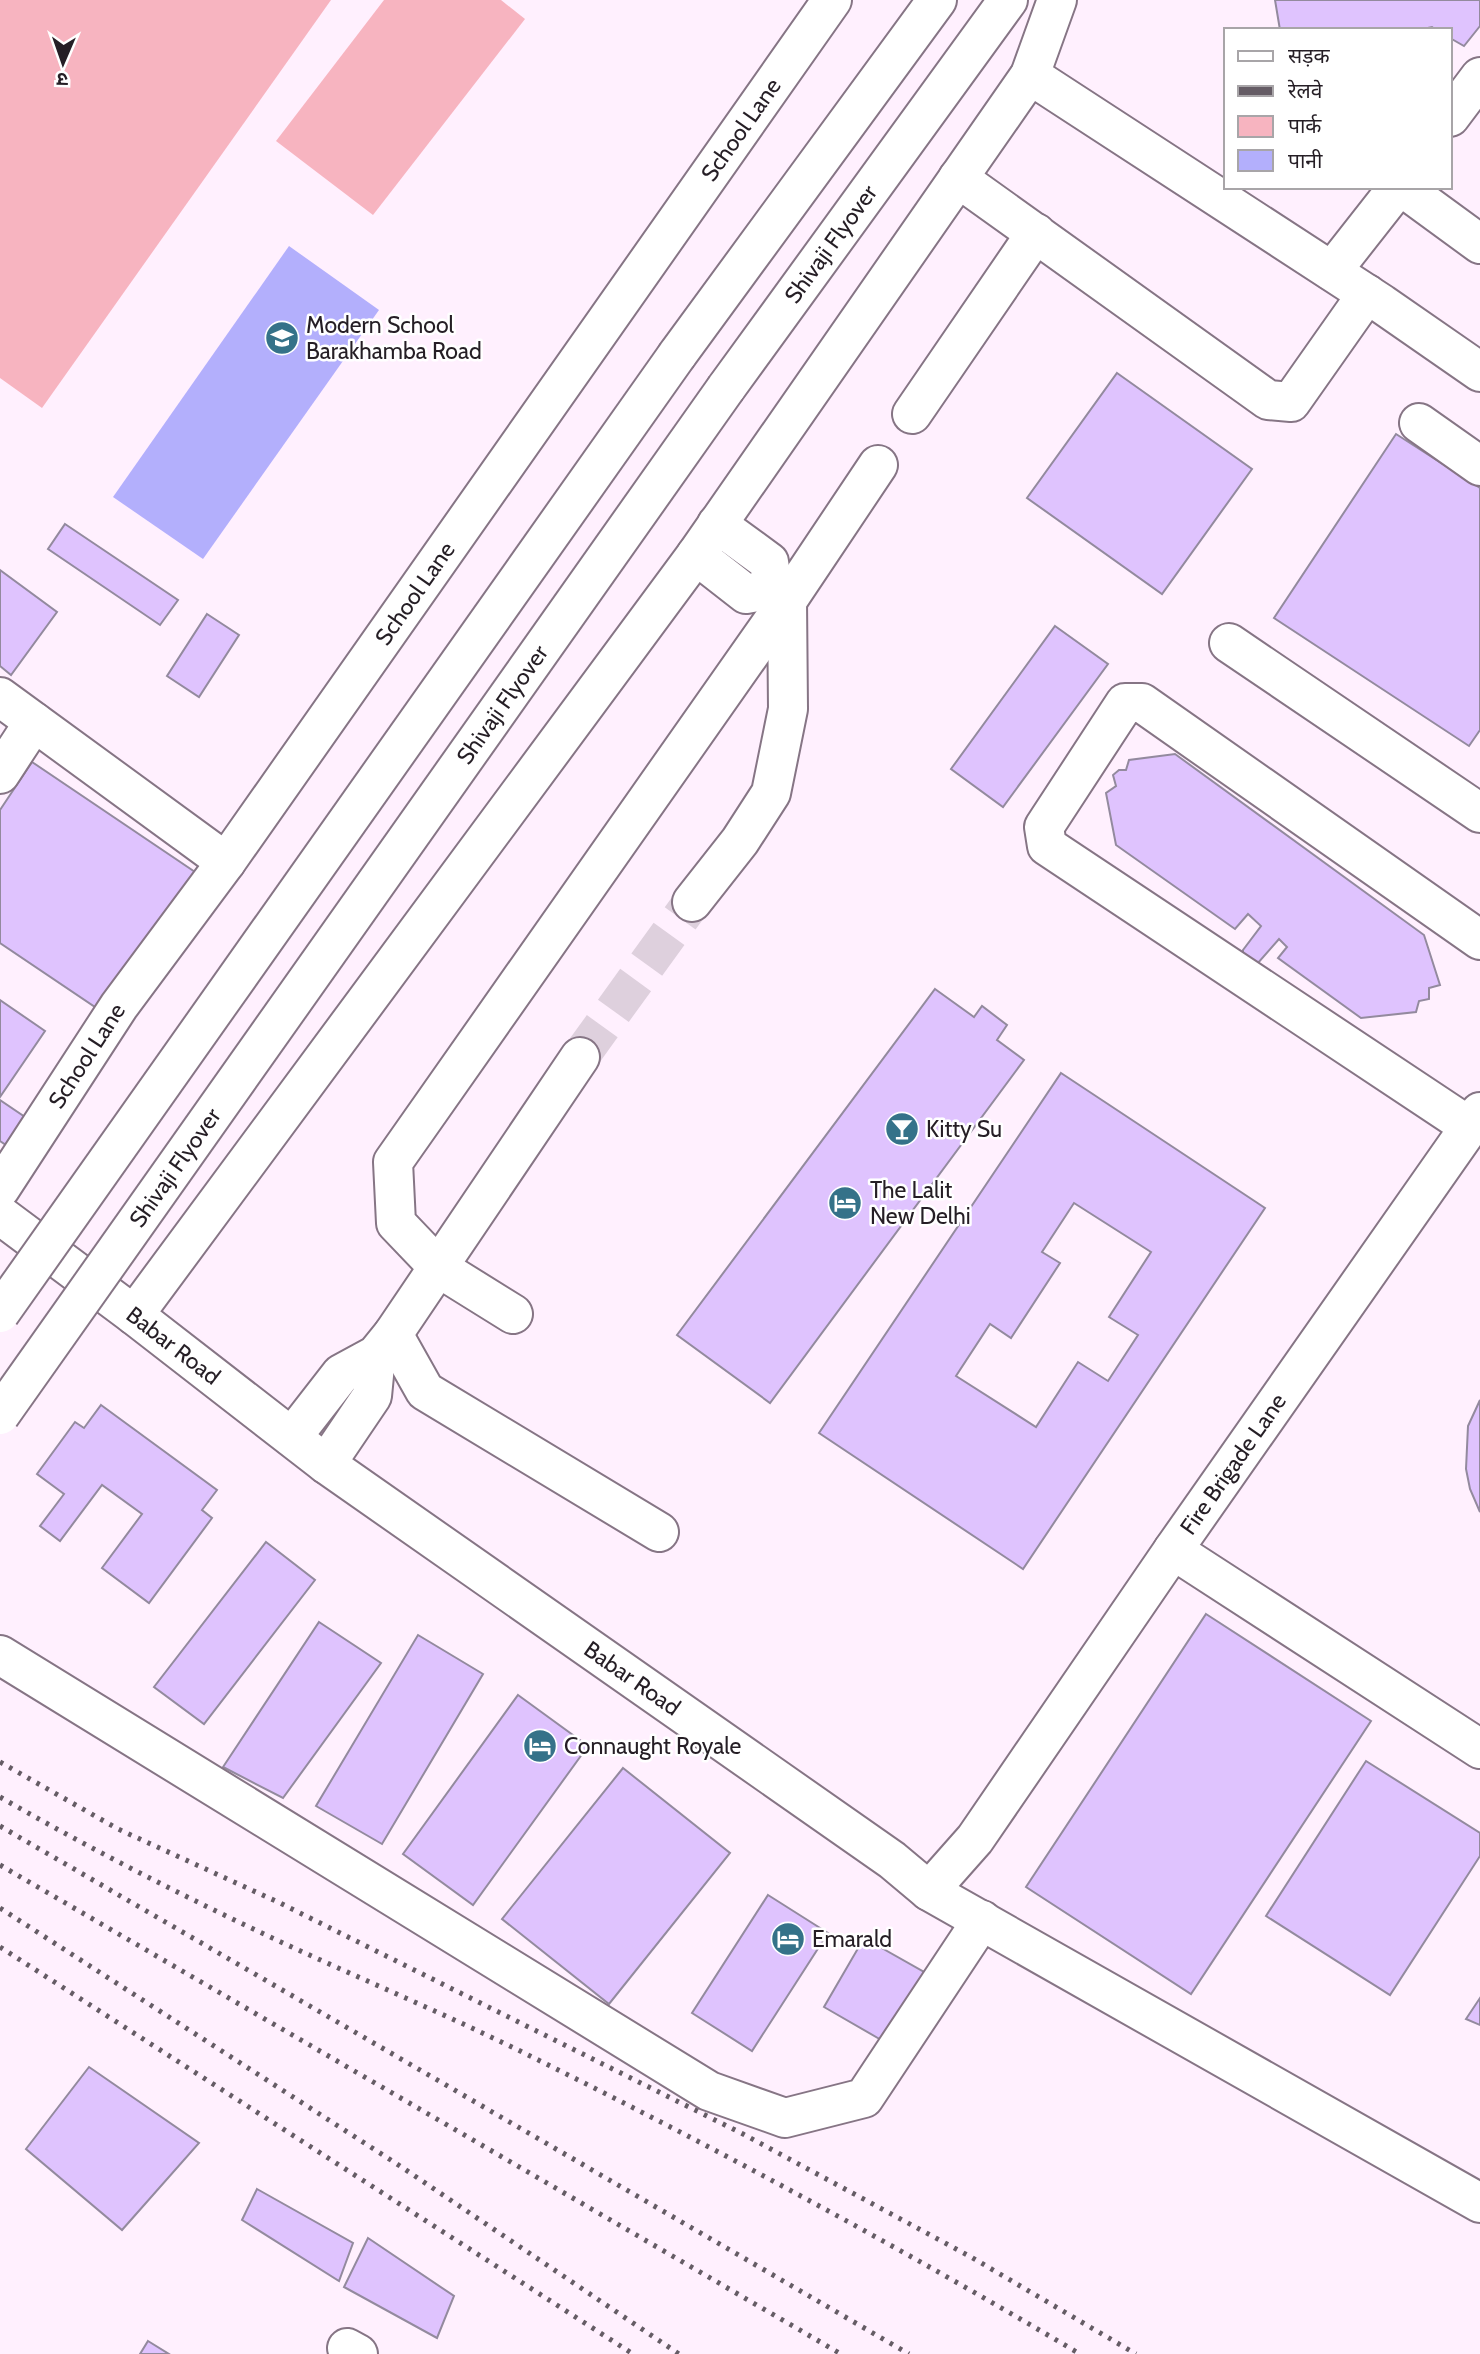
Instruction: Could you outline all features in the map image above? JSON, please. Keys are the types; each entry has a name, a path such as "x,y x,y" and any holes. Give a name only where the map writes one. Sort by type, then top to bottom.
{"street":[{"name":"School Lane","path":"0,1189 119,1006 226,862 832,0"},
{"path":"0,1313 677,355 937,0"},
{"name":"Shivaji Flyover","path":"0,1415 726,388 1008,0"},
{"path":"134,1315 696,555 1030,75 1057,0"},
{"path":"1030,75 1367,294 1480,372"},
{"path":"1452,114 1480,77"},
{"path":"958,178 1268,400 1291,402 1367,294"},
{"path":"1332,271 1398,189"},
{"path":"1403,189 1480,244"},
{"path":"912,414 1036,233"},
{"path":"1419,423 1480,466"},
{"path":"513,1314 439,1268 396,1223 393,1162 780,595 877,465"},
{"path":"692,902 740,841 771,793 788,709 780,595 769,562 717,524"},
{"path":"696,555 746,594 780,595"},
{"path":"1230,643 1480,812"},
{"path":"0,697 226,862"},
{"path":"1475,1120 1047,846 1044,827 1125,703 1142,703 1480,940"},
{"path":"0,774 34,722"},
{"path":"292,1437 341,1374 385,1344 580,1057"},
{"name":"Fire Brigade Lane","path":"1475,1120 1173,1550 1480,1749"},
{"name":"Babar Road","path":"0,1215 326,1464 892,1860 929,1891 1480,2203"},
{"path":"326,1464 372,1395 385,1344"},
{"path":"385,1344 425,1391 659,1532"},
{"path":"929,1891 975,1839 1173,1550"},
{"path":"0,1655 709,2091 785,2118 864,2098 982,1920"}],"green space":[{"path":"0,0 331,0 42,408 0,378"},
{"path":"384,0 501,0 525,19 373,215 276,141"}],"water":[{"path":"289,246 379,310 203,559 113,497"}],"building":[{"path":"1275,0 1480,0 1480,26 1464,46 1452,39 1452,28 1280,28"},
{"path":"1117,373 1252,469 1162,594 1027,498"},
{"path":"1396,434 1480,488 1480,730 1469,746 1274,618"},
{"path":"65,524 178,600 160,625 48,549"},
{"path":"0,570 57,612 11,675 0,666"},
{"path":"207,614 239,635 199,697 167,676"},
{"path":"1055,626 1108,664 1003,807 951,769"},
{"path":"1175,754 1424,935 1440,985 1429,988 1429,999 1419,1001 1416,1012 1361,1018 1278,958 1287,947 1279,939 1254,965 1243,956 1243,950 1261,926 1248,914 1235,929 1116,845 1106,793 1116,786 1113,775 1119,770 1126,770 1129,760"},
{"path":"32,762 198,874 104,1013 0,943 0,810"},
{"path":"935,989 974,1017 982,1006 1007,1025 997,1040 1024,1060 770,1403 677,1335"},
{"path":"0,1000 45,1031 0,1097"},
{"path":"1061,1073 1265,1208 1023,1569 819,1433","holes":["1074,1203 1151,1252 1109,1317 1138,1335 1108,1381 1078,1362 1036,1427 956,1376 990,1324 1011,1338 1060,1263 1042,1252"]},
{"path":"0,1100 28,1119 9,1147 0,1141"},
{"path":"1480,1400 1480,1512 1470,1489 1466,1469 1468,1426"},
{"path":"101,1405 217,1490 202,1510 212,1518 149,1603 102,1568 142,1514 102,1485 60,1541 40,1526 64,1494 37,1474 75,1422 84,1428"},
{"path":"266,1542 315,1580 204,1724 154,1687"},
{"path":"1206,1614 1371,1721 1191,1994 1026,1887"},
{"path":"319,1622 381,1663 283,1798 223,1767"},
{"path":"418,1635 483,1674 382,1844 316,1806"},
{"path":"518,1695 588,1746 473,1905 403,1854"},
{"path":"1366,1761 1480,1833 1480,1856 1390,1995 1266,1916"},
{"path":"623,1768 730,1853 609,2004 502,1919"},
{"path":"768,1895 828,1933 752,2051 692,2013"},
{"path":"864,1938 924,1972 883,2041 824,2007"},
{"path":"1480,1998 1480,2025 1466,2019"},
{"path":"89,2067 199,2143 122,2230 26,2149"},
{"path":"257,2189 353,2243 339,2281 242,2220"},
{"path":"368,2238 454,2296 437,2338 344,2287"},
{"path":"148,2341 169,2354 140,2354"}],"tunnel":[{"path":"580,1057 692,902"}],"railway":[{"path":"0,1762 118,1829 280,1903 743,2134 971,2257 1136,2354"},
{"path":"0,1797 198,1902 485,2034 659,2121 871,2234 1080,2354"},
{"path":"0,1826 909,2354"},
{"path":"0,1865 841,2354"},
{"path":"0,1908 397,2164 679,2354"},
{"path":"0,1947 633,2354"}],"place":[{"name":"Modern School Barakhamba Road","path":"282,338"},
{"name":"Kitty Su","path":"902,1129"},
{"name":"The Lalit New Delhi","path":"845,1203"},
{"name":"Connaught Royale","path":"540,1746"},
{"name":"Emarald","path":"788,1939"}]}
